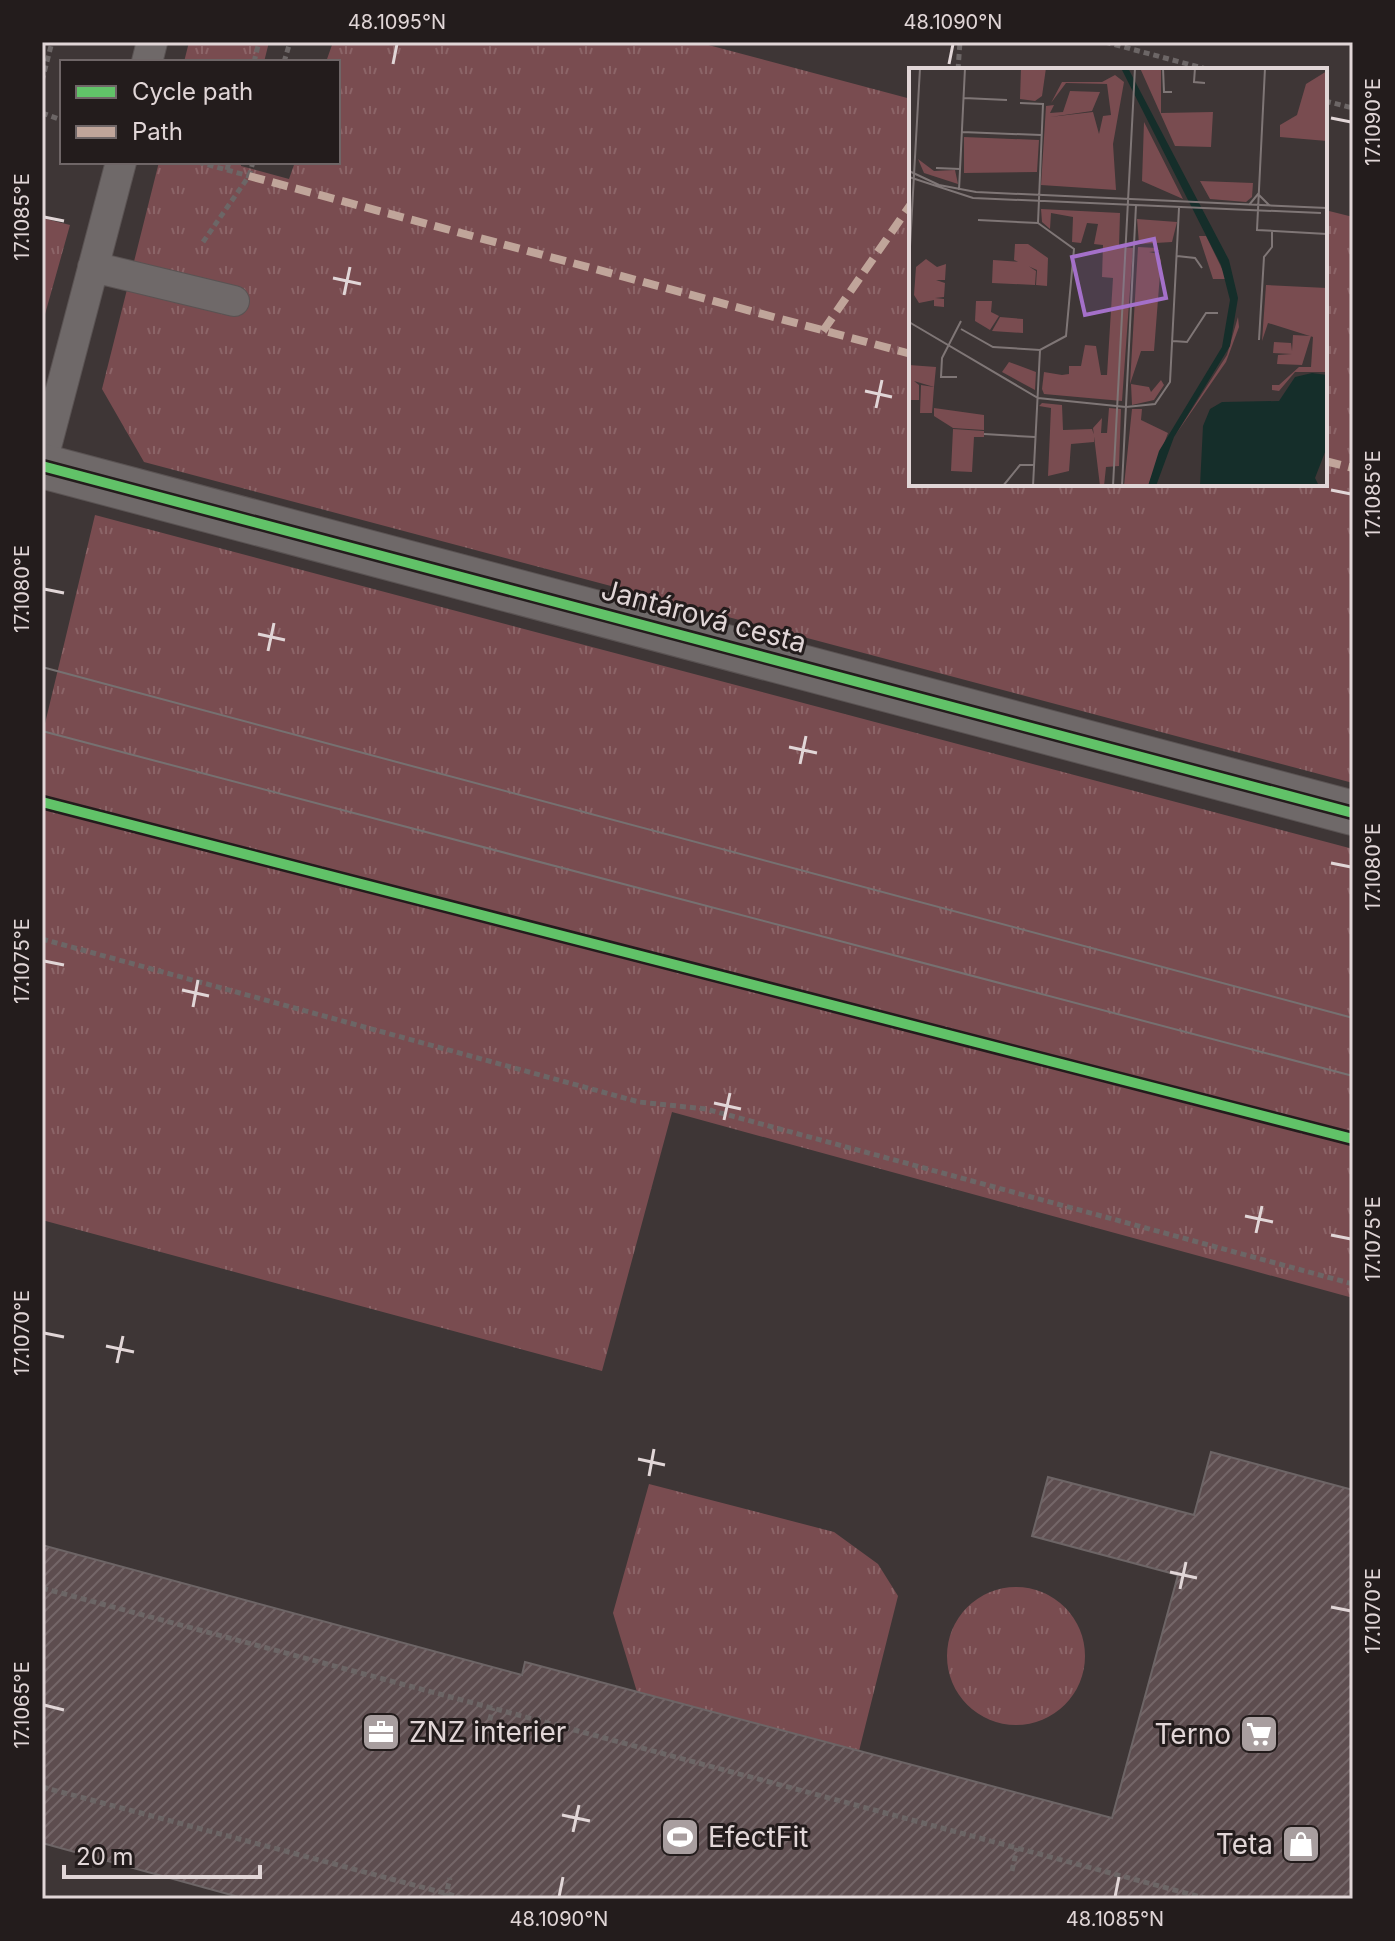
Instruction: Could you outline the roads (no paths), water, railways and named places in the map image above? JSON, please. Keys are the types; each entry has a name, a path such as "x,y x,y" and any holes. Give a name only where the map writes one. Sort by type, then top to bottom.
{"street":[{"name":"Jantárová cesta","path":"42,464 1353,813"}],"lane":[{"path":"42,464 120,164"},
{"path":"93,267 234,301"}],"tram line":[{"path":"42,667 1353,1018"},
{"path":"42,731 1353,1076"}],"place":[{"name":"ZNZ interier","path":"381,1732"},
{"name":"Terno","path":"1259,1734"},
{"name":"EfectFit","path":"680,1837"},
{"name":"Teta","path":"1301,1844"}]}
